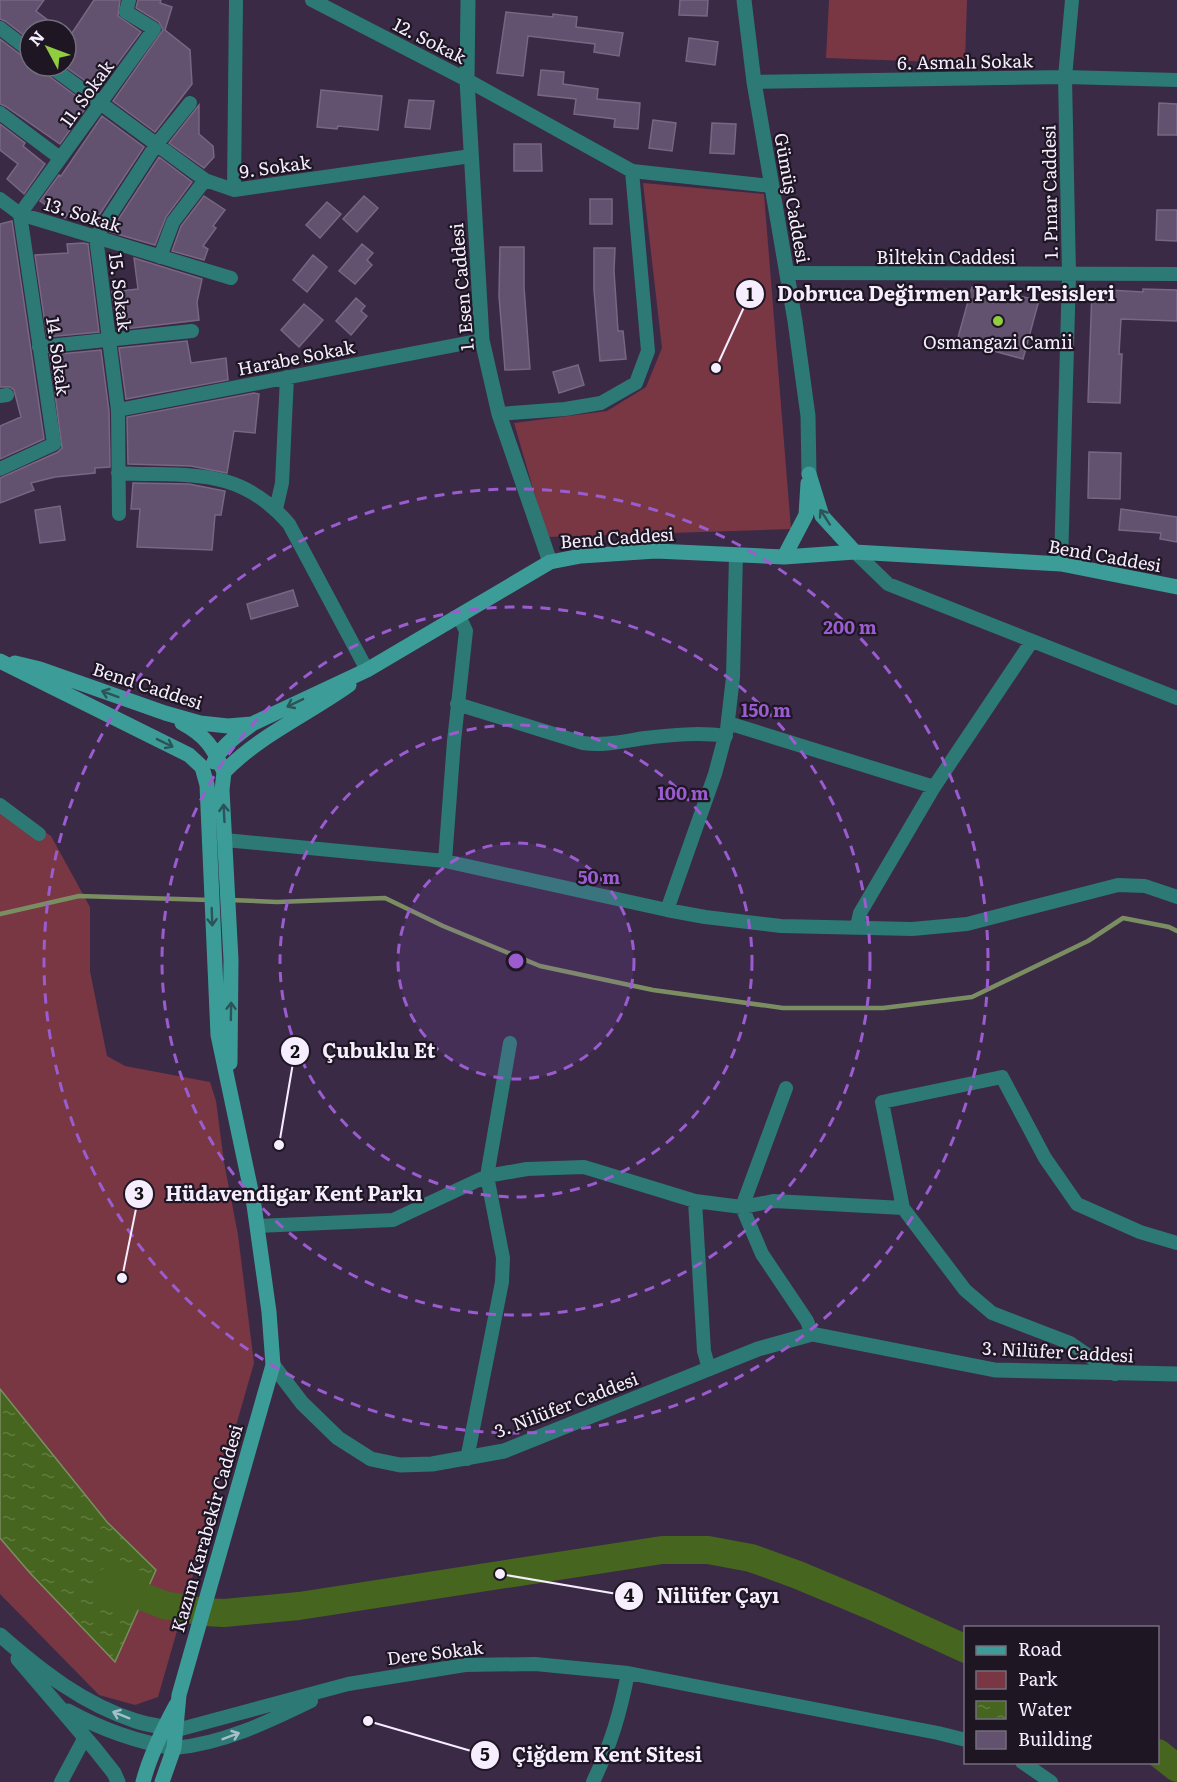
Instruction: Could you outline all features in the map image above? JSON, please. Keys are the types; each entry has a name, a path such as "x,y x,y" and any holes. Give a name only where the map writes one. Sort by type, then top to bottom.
{"main road":[{"path":"809,474 822,516 855,552"},
{"path":"784,557 806,515 809,474"},
{"name":"Bend Caddesi","path":"0,660 40,669 165,713 200,723 228,726 252,724 367,670 550,562 581,556 656,550 784,557 855,552 1061,564 1177,587"},
{"path":"0,660 189,755 202,760 218,762 240,755 335,695 367,670"},
{"path":"165,713 196,730 209,741 218,762 228,871 231,960 230,1090"},
{"path":"207,785 231,741 252,724"},
{"path":"189,755 202,767 207,785 218,1035 257,1226 269,1312 273,1365"},
{"name":"Kazım Karabekir Caddesi","path":"143,1782 156,1745 170,1728 273,1365"},
{"name":"Kazım Karabekir Caddesi","path":"162,1782 174,1748 170,1728"}],"street":[{"name":"11. Sokak","path":"20,214 154,28 126,12 129,0"},
{"path":"234,190 236,0"},
{"name":"12. Sokak","path":"312,0 467,80 632,171"},
{"name":"1. Esen Caddesi","path":"468,0 467,80 482,340 499,414 550,562"},
{"name":"Gümüş Caddesi","path":"744,0 754,82 787,273 808,416 809,474"},
{"name":"1. Pınar Caddesi","path":"1061,564 1069,274 1065,77 1072,0"},
{"path":"0,28 18,42"},
{"name":"6. Asmalı Sokak","path":"754,82 1065,77 1177,80"},
{"name":"9. Sokak","path":"66,78 205,180 234,190 471,156"},
{"name":"15. Sokak","path":"119,514 118,410 96,237 156,145 190,103"},
{"path":"0,113 60,158"},
{"path":"499,414 565,409 601,403 636,383 648,351 632,171 771,186"},
{"path":"160,257 173,222 205,180"},
{"name":"13. Sokak","path":"0,199 20,214 231,278"},
{"name":"14. Sokak","path":"0,469 54,444 20,214"},
{"name":"Biltekin Caddesi","path":"787,273 1177,274"},
{"path":"39,346 192,331"},
{"name":"Harabe Sokak","path":"118,410 482,340"},
{"path":"276,508 282,490 286,377"},
{"path":"118,473 219,478 248,489 276,508 297,537 367,670"},
{"path":"855,552 888,585 1177,698"},
{"path":"667,910 716,774 727,729 734,677 735,555"},
{"path":"445,861 457,704 466,631 459,616"},
{"path":"857,927 860,914 934,787 1032,641"},
{"path":"457,704 590,744 710,733 727,729 934,787"},
{"path":"0,805 39,834"},
{"path":"225,840 445,861 667,910 771,925 912,929 967,924 1118,885 1145,885 1177,897"},
{"path":"467,1459 502,1282 503,1258 487,1176 510,1043"},
{"path":"1115,1374 1070,1343 992,1313 965,1290 903,1208 882,1102 1002,1077 1045,1158 1077,1204 1140,1232 1177,1243"},
{"path":"786,1088 742,1207 762,1254 807,1321 812,1334"},
{"path":"257,1226 393,1220 487,1176 527,1169 584,1167 695,1201 742,1207 774,1201 903,1208"},
{"path":"695,1201 704,1351 709,1369"},
{"name":"3. Nilüfer Caddesi","path":"273,1365 302,1402 338,1438 371,1459 400,1465 432,1464 504,1451 758,1348 812,1334 995,1370 1177,1374"},
{"name":"Dere Sokak","path":"0,1637 85,1737 114,1773 118,1782"},
{"name":"Dere Sokak","path":"0,1637 78,1696 137,1721 170,1728 348,1684 465,1665 535,1664 628,1673 964,1740"},
{"path":"592,1782 620,1718 628,1673"},
{"path":"174,1748 197,1746 229,1737 348,1684"},
{"name":"Dere Sokak","path":"58,1705 89,1723 156,1745 174,1748"},
{"path":"61,1782 85,1737"},
{"path":"1025,1764 1051,1782"}],"green space":[{"path":"829,0 967,0 965,63 826,58"},
{"path":"643,183 764,194 791,529 547,537 514,423 607,411 646,387 662,348"},
{"path":"0,802 51,836 90,907 90,971 107,1056 125,1066 210,1082 216,1101 224,1162 238,1235 254,1363 158,1697 135,1705 99,1695 0,1594"}],"water":[{"path":"0,1389 107,1522 156,1570 115,1662 30,1573 0,1538"}],"building":[{"path":"0,0 44,0 36,11 45,18 18,18 18,31 0,19"},
{"path":"94,0 120,0 118,16 141,32 98,90 78,76 78,24"},
{"path":"138,0 161,0 160,3 172,7 165,30 190,50 192,84 155,132 113,101 163,30 159,22 136,8"},
{"path":"680,0 708,0 707,16 679,15"},
{"path":"506,12 577,17 576,27 623,33 619,56 594,52 595,44 528,36 523,76 497,73"},
{"path":"689,38 718,42 715,65 686,61"},
{"path":"0,39 18,53 18,78 52,78 88,105 60,144 0,104"},
{"path":"541,70 564,72 563,84 598,89 597,99 640,103 638,129 614,127 615,119 574,114 576,99 538,95"},
{"path":"321,90 382,96 378,130 338,126 337,129 317,127"},
{"path":"409,100 434,101 430,129 405,127"},
{"path":"1159,103 1177,104 1177,135 1158,135"},
{"path":"199,105 199,134 213,146 214,157 204,168 169,143"},
{"path":"102,116 144,147 92,226 70,211 65,218 40,201 59,175 61,176"},
{"path":"653,120 676,123 672,151 649,148"},
{"path":"712,123 736,124 734,154 710,153"},
{"path":"0,124 25,143 23,146 45,164 24,194 7,179 18,164 0,150"},
{"path":"514,144 541,144 542,171 514,171"},
{"path":"159,157 192,182 166,217 155,245 110,232"},
{"path":"204,196 225,210 213,226 216,228 203,246 208,249 204,260 172,251 181,226"},
{"path":"364,196 378,208 357,232 343,219"},
{"path":"590,199 612,199 612,224 590,224"},
{"path":"327,202 341,214 320,238 306,225"},
{"path":"1157,210 1177,210 1177,241 1156,240"},
{"path":"12,221 44,439 0,459 0,426 21,417 14,390 10,387 0,387 0,224"},
{"path":"67,244 88,244 99,332 47,337 35,255 68,253"},
{"path":"362,244 373,253 367,260 372,265 355,284 339,271"},
{"path":"500,247 524,247 524,287 530,369 505,370 499,296"},
{"path":"594,248 615,248 614,271 618,331 623,331 626,359 600,361 594,290"},
{"path":"313,255 327,267 307,292 293,280"},
{"path":"134,258 202,279 197,302 199,320 117,330 112,292 138,289"},
{"name":"Osmangazi Camii","path":"972,287 1039,300 1023,359 957,341"},
{"path":"1092,289 1143,292 1143,289 1177,290 1177,321 1121,319 1120,403 1088,402"},
{"path":"356,298 365,306 361,311 367,316 351,335 336,321"},
{"path":"304,304 323,320 299,347 281,330"},
{"path":"187,341 191,363 226,358 228,380 126,399 119,348"},
{"path":"101,350 109,411 110,467 95,468 95,473 55,477 31,483 34,490 0,503 0,478 58,452 62,448 50,355"},
{"path":"578,365 584,385 559,393 553,372"},
{"path":"254,393 259,394 255,433 234,431 227,473 191,466 128,464 127,417"},
{"path":"1089,452 1121,453 1120,499 1088,498"},
{"path":"133,483 189,484 225,491 221,515 215,515 212,550 137,547 140,509 131,509"},
{"path":"60,506 65,540 40,543 35,510"},
{"path":"1121,509 1177,517 1177,542 1160,539 1161,533 1119,530"},
{"path":"293,590 298,606 251,619 247,604"}],"waterway":[{"path":"0,914 79,896 210,900"},
{"path":"230,900 277,902 385,898 443,926 540,966 653,990 783,1008 883,1008 972,997 1088,941 1123,918 1169,927 1177,931"},
{"path":"110,1581 164,1605 224,1613 299,1606 662,1550 708,1550 751,1558 798,1575 964,1648"},
{"path":"1159,1754 1177,1768"}],"place":[{"name":"Osmangazi Camii","path":"998,321"},
{"name":"Dobruca Değirmen Park Tesisleri","path":"716,368"},
{"name":"Çubuklu Et","path":"279,1145"},
{"name":"Hüdavendigar Kent Parkı","path":"122,1278"},
{"name":"Nilüfer Çayı","path":"500,1574"},
{"name":"Çiğdem Kent Sitesi","path":"368,1721"}]}
